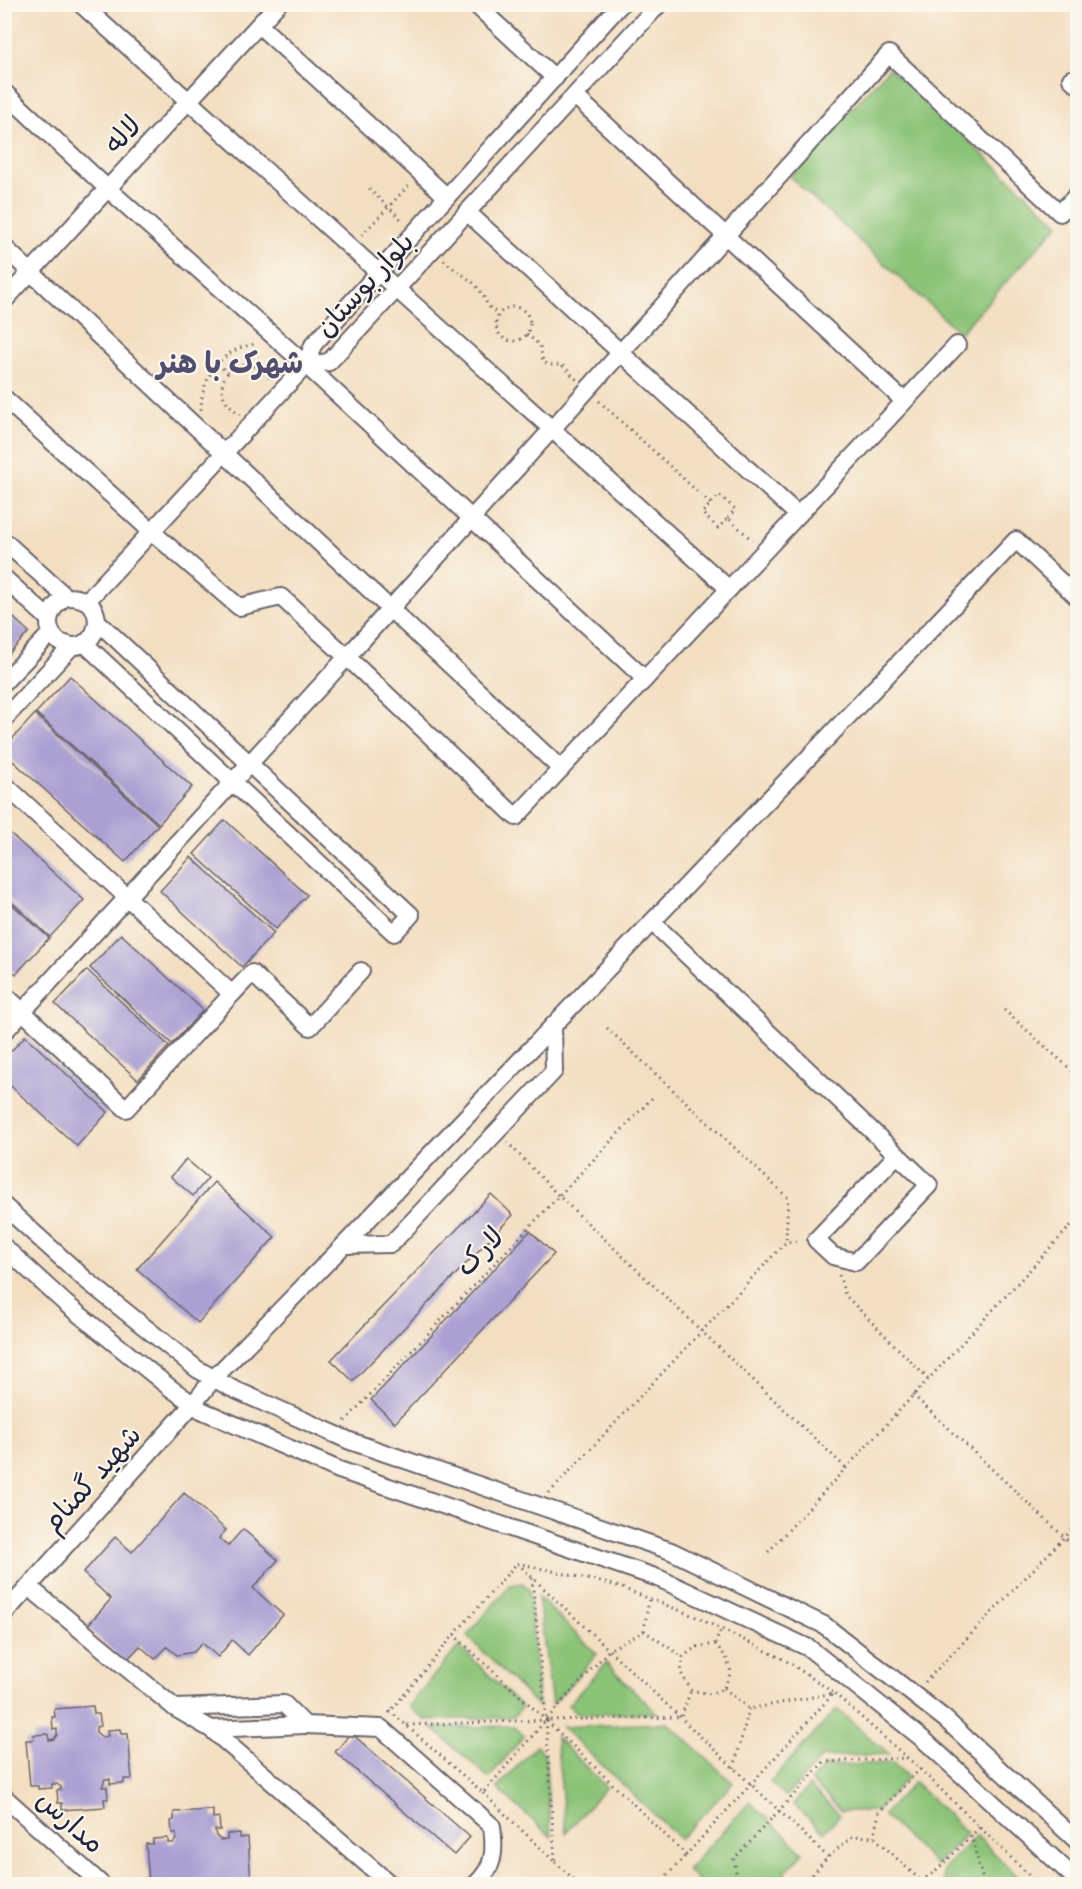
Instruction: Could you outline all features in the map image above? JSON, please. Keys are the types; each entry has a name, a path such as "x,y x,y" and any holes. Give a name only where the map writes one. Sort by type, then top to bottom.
{"street":[{"path":"81,4 729,589"},
{"name":"لاله","path":"4,301 278,4"},
{"path":"475,4 555,78"},
{"name":"بلوار بوستان","path":"621,4 313,345 306,365 330,362 659,4"},
{"path":"259,25 447,197"},
{"path":"4,1032 347,657 889,54 1060,213 1077,194"},
{"path":"4,92 108,189 306,365 645,679"},
{"path":"575,96 904,402"},
{"path":"467,212 798,515"},
{"path":"6,249 561,769"},
{"path":"4,398 239,607 281,597 516,817 957,345"},
{"path":"87,601 306,365"},
{"name":"شهید گمنام","path":"4,1614 194,1404 214,1378 344,1245 1016,540 1077,598"},
{"path":"4,541 66,597"},
{"path":"4,578 49,626 58,642 78,645 232,782 394,933 411,915 97,621"},
{"path":"4,682 49,626 56,603 66,597 76,597 87,601 95,609 97,621 95,633 78,645 4,719"},
{"path":"4,784 232,994"},
{"path":"652,922 929,1185 856,1262 833,1256 816,1240 897,1155"},
{"path":"4,994 126,1109 252,973 310,1027 361,971"},
{"path":"344,1245 391,1245 555,1071 553,1026"},
{"path":"4,1206 86,1280 197,1369 231,1388 333,1433 671,1551 824,1625 945,1719 1077,1842"},
{"path":"4,1247 65,1303 201,1410 339,1470 658,1578 808,1648 924,1740 1077,1881"},
{"path":"29,1587 175,1708 211,1729 390,1884"},
{"path":"175,1708 284,1704 305,1725"},
{"path":"211,1729 305,1725 381,1728 492,1826 495,1849 485,1875 476,1884"},
{"name":"مدارس","path":"4,1797 101,1884"}],"path":[{"path":"351,248 421,173"},
{"path":"369,189 416,232"},
{"path":"433,249 448,265 480,290 493,312 499,313 511,306 524,310 531,321 527,334 516,341 503,337 496,326 499,313"},
{"path":"527,334 540,346 543,361 562,365 711,504"},
{"path":"210,440 202,420 201,399 207,378 218,363 230,353 251,344 263,343 286,347"},
{"path":"218,363 228,373"},
{"path":"250,424 224,397 222,384 228,373 240,365 254,366 283,389"},
{"path":"719,495 735,509 728,518 718,528 702,513 719,495"},
{"path":"728,518 764,552"},
{"path":"1004,1010 1077,1076"},
{"path":"538,1505 786,1242 788,1198 607,1028"},
{"name":"لارک","path":"333,1433 654,1096"},
{"path":"498,1132 559,1196 846,1468"},
{"path":"768,1552 1077,1218"},
{"path":"1074,1222 1077,1226"},
{"path":"786,1242 816,1240"},
{"path":"833,1256 845,1295 928,1379"},
{"path":"914,1395 1077,1550"},
{"path":"913,1694 1077,1523"},
{"path":"517,1563 828,1857"},
{"path":"517,1563 614,1585 694,1616 785,1660 834,1693 909,1758 1038,1884"},
{"path":"381,1728 390,1711 517,1563"},
{"path":"531,1576 546,1720 555,1862"},
{"path":"644,1631 649,1598"},
{"path":"715,1644 722,1629"},
{"path":"483,1793 609,1650 644,1631"},
{"path":"644,1631 683,1657"},
{"path":"454,1635 686,1855"},
{"path":"715,1644 726,1657 731,1672 724,1688 710,1694 691,1690 681,1673 683,1657 696,1647 715,1644"},
{"path":"724,1688 749,1709"},
{"path":"681,1717 691,1690"},
{"path":"749,1709 834,1693"},
{"path":"659,1884 834,1693"},
{"path":"734,1768 749,1709"},
{"path":"390,1711 483,1793 579,1884"},
{"path":"406,1725 681,1717"},
{"path":"738,1884 734,1859 824,1762 909,1758"},
{"path":"874,1837 879,1812 920,1769"},
{"path":"807,1884 806,1882 828,1857 853,1836 874,1837 921,1883 981,1826"},
{"path":"971,1836 984,1884"}],"green space":[{"path":"889,68 1059,224 960,333 790,177"},
{"path":"523,1583 529,1589 539,1707 467,1636 510,1585"},
{"path":"538,1597 597,1654 552,1705"},
{"path":"459,1646 522,1707 514,1717 425,1720 408,1706"},
{"path":"606,1663 657,1713 578,1714 568,1705"},
{"path":"837,1709 889,1754 822,1757 786,1796 770,1782"},
{"path":"668,1723 733,1783 680,1839 562,1727"},
{"path":"514,1726 524,1736 489,1778 432,1728"},
{"path":"556,1737 606,1787 566,1833"},
{"path":"536,1746 545,1754 551,1837 497,1788"},
{"path":"893,1763 908,1777 876,1811 841,1811 811,1781 825,1766"},
{"path":"914,1782 967,1833 936,1865 883,1815"},
{"path":"809,1786 840,1815 824,1832 793,1804"},
{"path":"750,1802 803,1852 784,1874 786,1884 701,1884 687,1870"},
{"path":"976,1835 1025,1884 944,1884 943,1870"}],"building":[{"path":"4,609 29,632 4,659"},
{"path":"70,676 192,787 159,824 36,713"},
{"path":"35,714 158,825 125,862 4,753 4,748"},
{"path":"225,820 307,895 276,929 194,854"},
{"path":"4,828 84,900 50,937 4,895"},
{"path":"191,857 274,933 242,967 160,891"},
{"path":"4,897 49,938 16,974 4,964"},
{"path":"121,934 203,1010 172,1044 90,968"},
{"path":"87,970 169,1046 138,1080 55,1004"},
{"path":"25,1036 108,1112 77,1146 4,1080 4,1059"},
{"path":"186,1159 208,1178 193,1196 171,1177"},
{"path":"214,1182 275,1237 198,1323 137,1269"},
{"path":"491,1194 513,1215 353,1381 331,1360"},
{"path":"530,1231 554,1254 395,1423 371,1400"},
{"path":"184,1493 226,1530 219,1538 228,1546 243,1529 278,1560 253,1588 283,1615 248,1655 232,1640 218,1657 202,1643 194,1652 177,1655 167,1647 155,1659 140,1646 125,1662 86,1627 111,1599 83,1573 115,1537 132,1552"},
{"path":"93,1706 94,1714 99,1714 101,1726 96,1727 96,1732 102,1737 108,1736 107,1730 120,1729 121,1734 128,1734 132,1779 124,1779 124,1783 110,1784 110,1779 105,1779 102,1787 107,1787 108,1799 104,1799 105,1807 62,1810 62,1803 58,1803 57,1790 61,1790 61,1787 57,1784 52,1784 52,1788 38,1789 38,1786 30,1786 26,1740 34,1740 33,1735 48,1734 49,1740 54,1739 57,1729 53,1730 54,1709"},
{"path":"351,1733 470,1837 454,1855 335,1752"},
{"path":"213,1810 213,1818 219,1817 220,1830 215,1830 216,1836 221,1840 227,1840 227,1834 240,1833 240,1838 248,1837 251,1883 149,1884 146,1844 153,1844 153,1839 168,1838 168,1843 173,1843 176,1839 176,1833 172,1833 171,1821 174,1820 174,1812"}],"district":[{"name":"شهرک با هنر","path":"230,363"}]}
